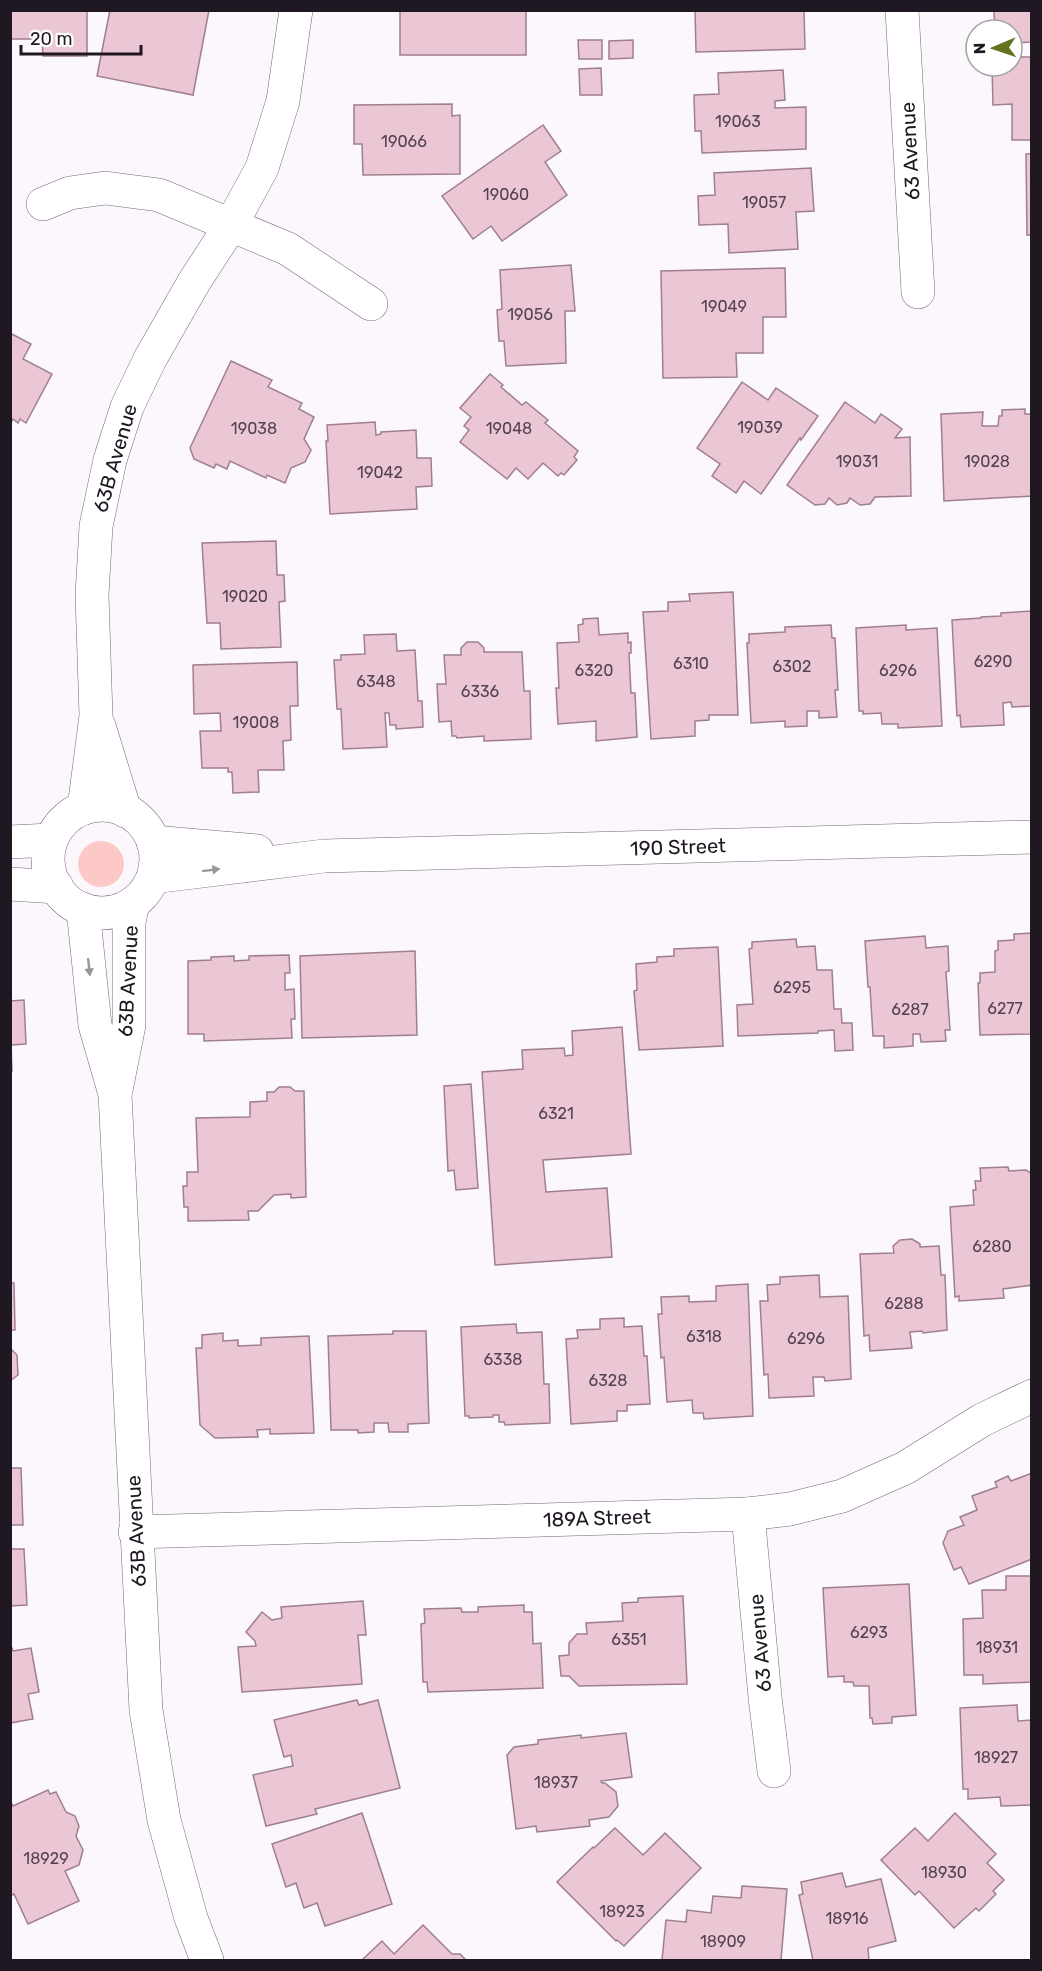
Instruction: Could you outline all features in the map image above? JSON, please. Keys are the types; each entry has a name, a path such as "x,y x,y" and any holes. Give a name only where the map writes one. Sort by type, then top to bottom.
{"street":[{"name":"63B Avenue","path":"84,808 96,716 93,584 96,526 110,460 127,407 150,359 194,282 231,225 262,168 283,101 296,10"},
{"name":"63 Avenue","path":"902,10 918,292"},
{"path":"43,204 70,193 105,188 159,195 288,249 370,304"},
{"name":"63B Avenue","path":"96,716 125,811"},
{"path":"100,805 117,807 125,811 133,815 145,827 153,842 156,858 153,877 144,893 129,906 112,912 93,913 75,906 61,894 51,879 48,860 51,840 57,828 69,816 84,808 100,805"},
{"name":"190 Street","path":"153,877 324,856 1032,837"},
{"path":"10,842 51,840"},
{"name":"190 Street","path":"153,842 324,856"},
{"path":"10,885 57,887"},
{"name":"63B Avenue","path":"115,1095 129,1025 129,922 133,903"},
{"name":"63B Avenue","path":"83,909 95,1025 115,1095 135,1532 146,1710 164,1820 191,1918 207,1960"},
{"name":"189A Street","path":"135,1532 748,1514 790,1509 842,1496 905,1468 982,1420 1032,1396"},
{"name":"63 Avenue","path":"748,1514 774,1771"}],"shaded area":[{"path":"101,841 117,848 124,864 117,880 101,887 85,880 78,864 85,848"}],"building":[{"path":"10,10 87,10 87,56 43,56 42,39 10,39"},
{"path":"110,10 209,10 193,95 97,76"},
{"path":"400,10 526,10 526,55 400,55"},
{"path":"695,10 804,10 805,49 696,52"},
{"path":"994,10 1032,10 1032,42 1024,42 1024,18 994,18"},
{"path":"578,40 602,40 602,59 579,59"},
{"path":"633,40 633,58 609,59 609,41"},
{"path":"1024,57 1032,57 1032,140 1012,140 1012,104 993,105 992,78 1024,78"},
{"path":"601,68 602,95 580,95 579,69"},
{"path":"783,70 785,100 775,101 775,108 806,107 806,149 702,153 701,131 695,131 694,95 719,94 718,73"},
{"path":"452,104 452,116 460,115 460,174 363,175 362,144 354,144 354,105"},
{"path":"543,125 561,151 545,162 567,195 502,241 491,226 473,239 442,196"},
{"path":"1026,154 1032,154 1032,235 1027,235"},
{"path":"811,168 814,211 796,212 798,249 729,253 728,224 699,225 698,196 715,195 714,173"},
{"path":"571,265 575,311 565,311 566,363 506,366 504,341 499,341 497,310 502,309 500,270"},
{"path":"785,268 786,317 763,317 763,353 736,353 737,377 663,378 661,271"},
{"path":"10,333 31,344 23,359 52,374 26,423 20,419 18,423 13,419 10,424"},
{"path":"231,361 272,380 268,387 302,403 299,409 314,417 304,439 311,450 305,462 291,468 285,483 267,475 266,478 230,461 227,469 216,464 214,468 194,459 190,448"},
{"path":"490,374 522,405 526,402 548,420 545,423 578,451 574,457 577,460 564,475 561,473 558,476 543,463 528,479 516,468 507,479 460,442 469,430 464,426 471,417 460,408"},
{"path":"742,382 768,400 776,388 818,416 761,494 744,481 736,493 712,476 720,464 697,448"},
{"path":"845,402 875,423 881,414 902,429 895,438 910,437 911,496 875,497 870,504 860,505 850,498 847,503 837,505 829,498 825,504 815,505 787,485"},
{"path":"1025,409 1025,414 1032,414 1032,496 944,501 941,414 983,412 982,426 998,426 1002,410"},
{"path":"375,422 376,435 381,432 416,430 417,458 431,458 432,486 416,487 417,509 330,514 327,425"},
{"path":"276,541 277,575 284,575 285,601 279,602 281,647 221,649 220,623 207,623 202,543"},
{"path":"733,592 738,715 709,715 709,720 695,721 695,736 651,739 643,612 668,611 668,602 690,601 689,594"},
{"path":"1032,611 1032,706 1012,707 1011,702 1003,703 1004,725 961,727 960,715 957,716 952,620"},
{"path":"598,618 599,635 628,633 628,643 631,642 631,653 629,653 631,693 635,693 637,737 596,741 596,721 558,724 557,643 579,642 578,625 583,624 583,619"},
{"path":"831,625 832,638 835,638 837,717 819,718 819,711 807,711 807,726 785,727 785,721 751,723 747,643 749,643 749,634 785,632 785,627"},
{"path":"906,625 906,630 937,628 942,726 898,728 898,724 882,724 881,713 863,714 863,711 859,711 856,628"},
{"path":"396,634 397,651 415,650 418,701 422,701 423,727 396,729 396,725 390,725 389,713 385,713 387,747 343,749 341,709 337,709 334,660 341,660 341,655 365,654 364,635"},
{"path":"467,642 478,642 484,648 484,652 522,652 524,691 530,691 531,739 484,741 484,736 457,738 452,736 451,721 439,722 437,684 446,684 444,655 461,655 461,648"},
{"path":"297,662 298,706 290,706 291,740 283,741 284,770 258,770 259,792 233,793 232,772 228,772 228,768 202,768 200,731 221,731 220,713 194,714 193,665"},
{"path":"1032,933 1032,1034 980,1035 978,983 980,983 980,973 995,972 995,951 998,950 998,941 1014,940 1014,934"},
{"path":"925,936 926,948 948,946 949,971 946,972 950,1030 945,1030 946,1041 921,1042 920,1034 913,1034 913,1046 884,1048 884,1036 873,1036 865,941"},
{"path":"796,939 797,947 815,946 817,970 832,970 834,1009 841,1009 842,1023 852,1023 853,1050 835,1051 834,1030 818,1031 818,1033 738,1036 737,1005 753,1004 749,949 752,948 752,942"},
{"path":"718,947 723,1046 639,1050 634,991 637,990 636,964 657,962 657,957 674,956 674,949"},
{"path":"415,951 417,1035 302,1038 300,956"},
{"path":"289,955 290,973 285,973 285,990 294,989 295,1019 291,1019 292,1038 204,1041 204,1034 188,1034 188,961 234,956 234,961 249,960 249,956"},
{"path":"24,1000 26,1044 11,1045 12,1071 10,1071 10,1001"},
{"path":"622,1027 631,1154 543,1160 546,1192 607,1188 612,1257 495,1265 482,1072 523,1069 522,1050 564,1048 565,1056 573,1055 572,1031"},
{"path":"471,1084 478,1188 456,1190 454,1170 448,1171 444,1086"},
{"path":"279,1087 304,1091 306,1197 291,1198 291,1194 274,1195 258,1211 248,1211 249,1220 188,1221 188,1207 184,1207 183,1186 187,1186 187,1172 198,1172 196,1118 250,1117 250,1102 267,1101 267,1092 274,1092"},
{"path":"1008,1167 1009,1171 1026,1170 1032,1174 1032,1285 1003,1289 1004,1298 959,1301 959,1296 955,1297 950,1207 974,1205 973,1190 976,1190 975,1181 981,1181 980,1168"},
{"path":"912,1239 920,1244 920,1247 939,1246 941,1275 945,1275 947,1330 910,1332 912,1348 870,1351 869,1335 864,1336 860,1254 894,1253 893,1246 900,1240"},
{"path":"819,1275 820,1297 848,1296 851,1379 825,1381 824,1377 813,1377 814,1396 769,1398 768,1374 764,1375 760,1301 768,1301 767,1285 780,1284 780,1277"},
{"path":"10,1283 14,1283 15,1330 10,1330"},
{"path":"748,1284 753,1416 704,1419 703,1413 693,1413 692,1400 667,1402 658,1314 662,1314 661,1297 689,1296 689,1302 716,1301 716,1286"},
{"path":"624,1318 624,1327 642,1326 644,1356 647,1356 650,1404 627,1405 627,1411 617,1411 617,1421 571,1424 566,1339 578,1338 577,1330 600,1329 600,1319"},
{"path":"516,1324 517,1333 542,1332 544,1384 549,1384 550,1423 505,1425 504,1422 499,1422 499,1415 469,1418 465,1416 461,1327"},
{"path":"393,1331 426,1331 429,1423 408,1424 408,1432 389,1432 388,1423 374,1423 374,1432 331,1430 328,1336 393,1334"},
{"path":"223,1333 223,1341 238,1340 238,1346 261,1345 261,1338 309,1336 314,1433 270,1434 270,1429 257,1430 258,1437 215,1438 200,1425 196,1348 202,1348 202,1335"},
{"path":"10,1348 17,1355 18,1375 10,1381"},
{"path":"10,1468 21,1468 23,1525 10,1525"},
{"path":"1032,1473 1032,1559 969,1584 961,1567 954,1570 943,1543 948,1531 964,1525 960,1517 977,1510 972,1496 997,1487 995,1482 1008,1476 1011,1481"},
{"path":"10,1549 24,1549 27,1605 10,1606"},
{"path":"1006,1576 1032,1576 1032,1682 983,1684 983,1675 964,1675 963,1619 983,1618 982,1590 1006,1590"},
{"path":"909,1584 916,1715 892,1717 892,1723 873,1724 870,1718 869,1686 854,1686 853,1682 844,1682 844,1676 828,1677 823,1588"},
{"path":"683,1596 687,1684 579,1686 569,1676 561,1676 559,1656 569,1655 569,1643 577,1634 587,1634 586,1623 623,1621 622,1603 638,1602 638,1598"},
{"path":"363,1601 366,1635 358,1635 362,1684 242,1692 238,1647 256,1646 255,1641 246,1632 262,1612 272,1620 282,1618 281,1607"},
{"path":"524,1605 524,1612 532,1612 533,1644 541,1643 543,1688 428,1692 427,1682 423,1682 421,1624 425,1623 424,1609 461,1608 462,1612 478,1612 478,1607"},
{"path":"10,1648 13,1651 31,1648 39,1692 28,1694 33,1719 10,1723"},
{"path":"357,1700 359,1705 378,1700 400,1788 315,1809 317,1814 266,1826 253,1775 293,1766 291,1755 284,1757 274,1720"},
{"path":"1017,1705 1018,1721 1032,1720 1032,1805 1001,1806 1000,1797 968,1799 968,1789 963,1789 960,1708"},
{"path":"626,1733 632,1777 601,1781 616,1792 618,1806 609,1817 589,1820 590,1826 537,1832 536,1826 516,1829 507,1755 514,1747 538,1744 538,1740"},
{"path":"48,1790 50,1794 56,1792 66,1812 75,1816 79,1826 76,1836 83,1850 79,1865 65,1871 79,1901 28,1924 14,1894 10,1896 10,1800 13,1806"},
{"path":"362,1813 392,1904 325,1926 317,1903 304,1908 296,1883 286,1887 272,1844"},
{"path":"955,1813 996,1854 987,1863 1004,1880 993,1891 996,1894 979,1911 976,1908 954,1928 919,1891 915,1895 881,1860 915,1828 928,1841"},
{"path":"615,1828 643,1855 665,1833 701,1868 624,1946 616,1941 557,1882"},
{"path":"842,1873 846,1887 881,1879 896,1941 868,1948 869,1960 813,1960 799,1895 803,1894 801,1882"},
{"path":"742,1886 787,1889 781,1960 662,1960 666,1920 686,1922 687,1910 711,1913 713,1896 741,1898"},
{"path":"423,1925 452,1954 460,1954 466,1960 362,1960 382,1941 394,1954"}]}
